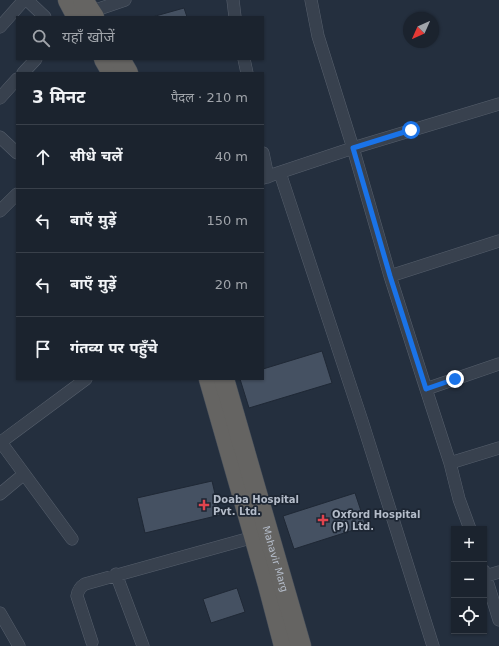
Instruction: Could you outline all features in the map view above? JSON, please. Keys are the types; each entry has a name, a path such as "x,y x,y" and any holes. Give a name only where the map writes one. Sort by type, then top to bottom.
{"highway":[{"path":"105,60 111,72"},
{"path":"121,60 127,72"},
{"name":"Mahavir Marg","path":"209,380 284,646"},
{"name":"Mahavir Marg","path":"224,380 302,646"}],"street":[{"path":"0,27 24,0"},
{"path":"28,0 44,16"},
{"path":"77,9 125,0"},
{"path":"233,0 235,16"},
{"path":"312,0 318,36 353,148 390,276 450,463 459,499 469,526"},
{"path":"24,72 35,60"},
{"path":"244,60 246,72"},
{"path":"0,98 16,80"},
{"path":"270,176 353,148 499,104"},
{"path":"0,137 16,152"},
{"path":"264,156 270,176 362,421 433,646"},
{"path":"0,211 16,195"},
{"path":"390,276 499,241"},
{"path":"426,389 499,364"},
{"path":"72,539 1,441 85,380"},
{"path":"450,463 499,448"},
{"path":"0,494 24,474"},
{"path":"92,642 77,596 80,587 116,574 254,537"},
{"path":"487,574 499,572"},
{"path":"116,574 143,646"},
{"path":"487,581 499,620"},
{"path":"0,614 19,646"}],"building":[{"path":"184,8 187,16 156,16"},
{"path":"322,351 332,383 249,408 240,380 264,380 264,369"},
{"path":"212,481 220,515 145,533 137,498"},
{"path":"355,493 366,526 294,549 283,516"},
{"path":"237,588 245,612 211,623 203,599"}],"place":[{"name":"Doaba Hospital Pvt. Ltd.","path":"204,505"},
{"name":"Oxford Hospital (P) Ltd.","path":"323,520"}],"route":[{"path":"411,130 353,148 390,276 426,389 455,379"}]}
